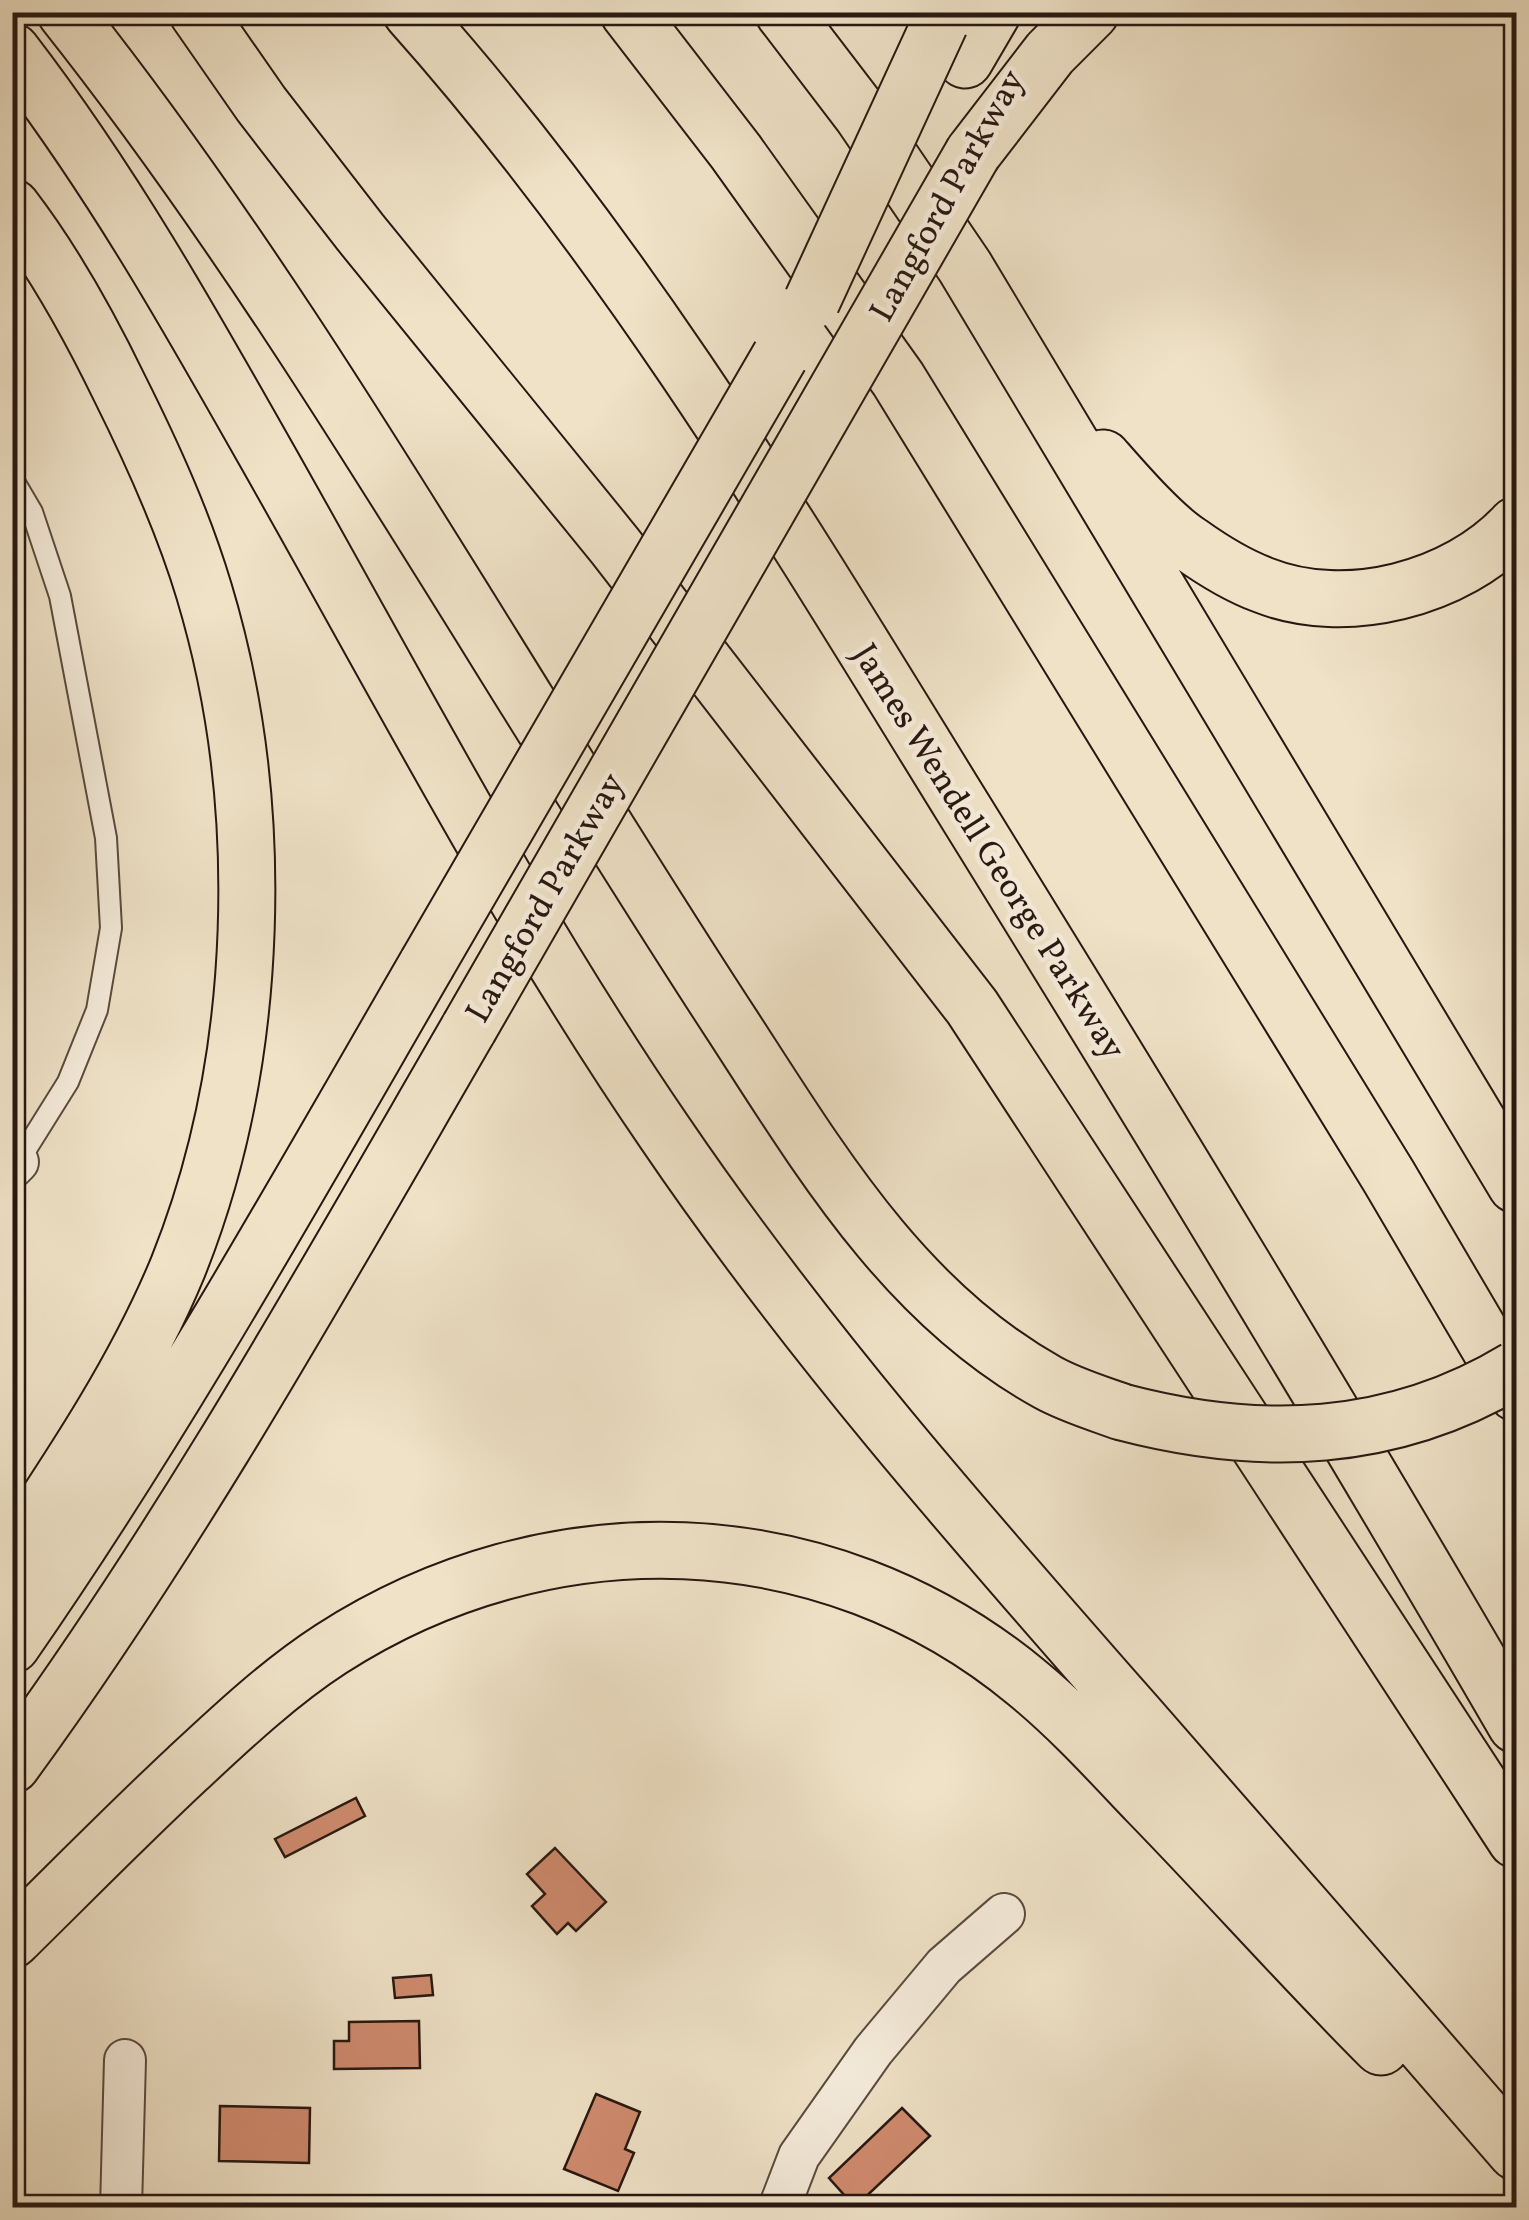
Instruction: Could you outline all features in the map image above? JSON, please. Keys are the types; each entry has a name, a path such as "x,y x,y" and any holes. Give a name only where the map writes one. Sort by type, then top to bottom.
{"highway":[{"path":"64,12 161,138 260,281 624,860 825,1169 889,1252 947,1310 998,1351 1050,1384 1122,1412 1172,1426 1230,1434 1331,1434 1386,1422 1496,1381 1516,1369"},
{"path":"197,12 261,104 349,218 615,546 972,1006 1516,1840"},
{"name":"James Wendell George Parkway","path":"411,12 521,140 683,362 1252,1275 1516,1725"},
{"path":"628,12 736,152 898,379 1389,1177 1516,1392"},
{"path":"784,12 861,114 934,222 1516,1185"},
{"name":"Langford Parkway","path":"12,1645 60,1576 230,1305 812,301 950,32 992,12"},
{"name":"Langford Parkway","path":"12,1766 154,1557 252,1401 992,123 1048,12"},
{"path":"992,123 1090,12"},
{"path":"12,51 105,180 199,334 456,792 565,976 664,1132 808,1330 906,1451 1516,2152"},
{"path":"12,207 95,337 162,473 204,592 233,716 246,842 244,970 231,1076 199,1203 178,1267 127,1370 12,1555"},
{"path":"1029,376 1114,471 1187,542 1264,586 1325,598 1388,595 1452,574 1504,538 1516,525"},
{"path":"12,1940 114,1838 255,1708 329,1650 373,1624 470,1580 528,1564 625,1549 728,1554 811,1569 879,1594 948,1628 1024,1680 1098,1750 1316,1982 1516,2182"}],"street":[{"path":"779,2208 799,2156 873,2051 944,1966 1004,1914"},
{"path":"121,2208 125,2060"}],"lane":[{"path":"12,478 32,512 60,596 106,838 111,928 97,1010 68,1082 15,1165"}],"building":[{"path":"356,1798 365,1816 285,1857 275,1839"},
{"path":"555,1848 606,1902 576,1931 568,1923 557,1934 532,1906 545,1894 527,1874"},
{"path":"431,1975 433,1995 395,1998 393,1978"},
{"path":"419,2021 420,2068 334,2069 334,2041 349,2041 349,2022"},
{"path":"596,2094 640,2112 625,2149 634,2153 618,2191 564,2169"},
{"path":"220,2106 310,2108 309,2163 219,2161"},
{"path":"902,2108 930,2136 855,2207 829,2178"}]}
